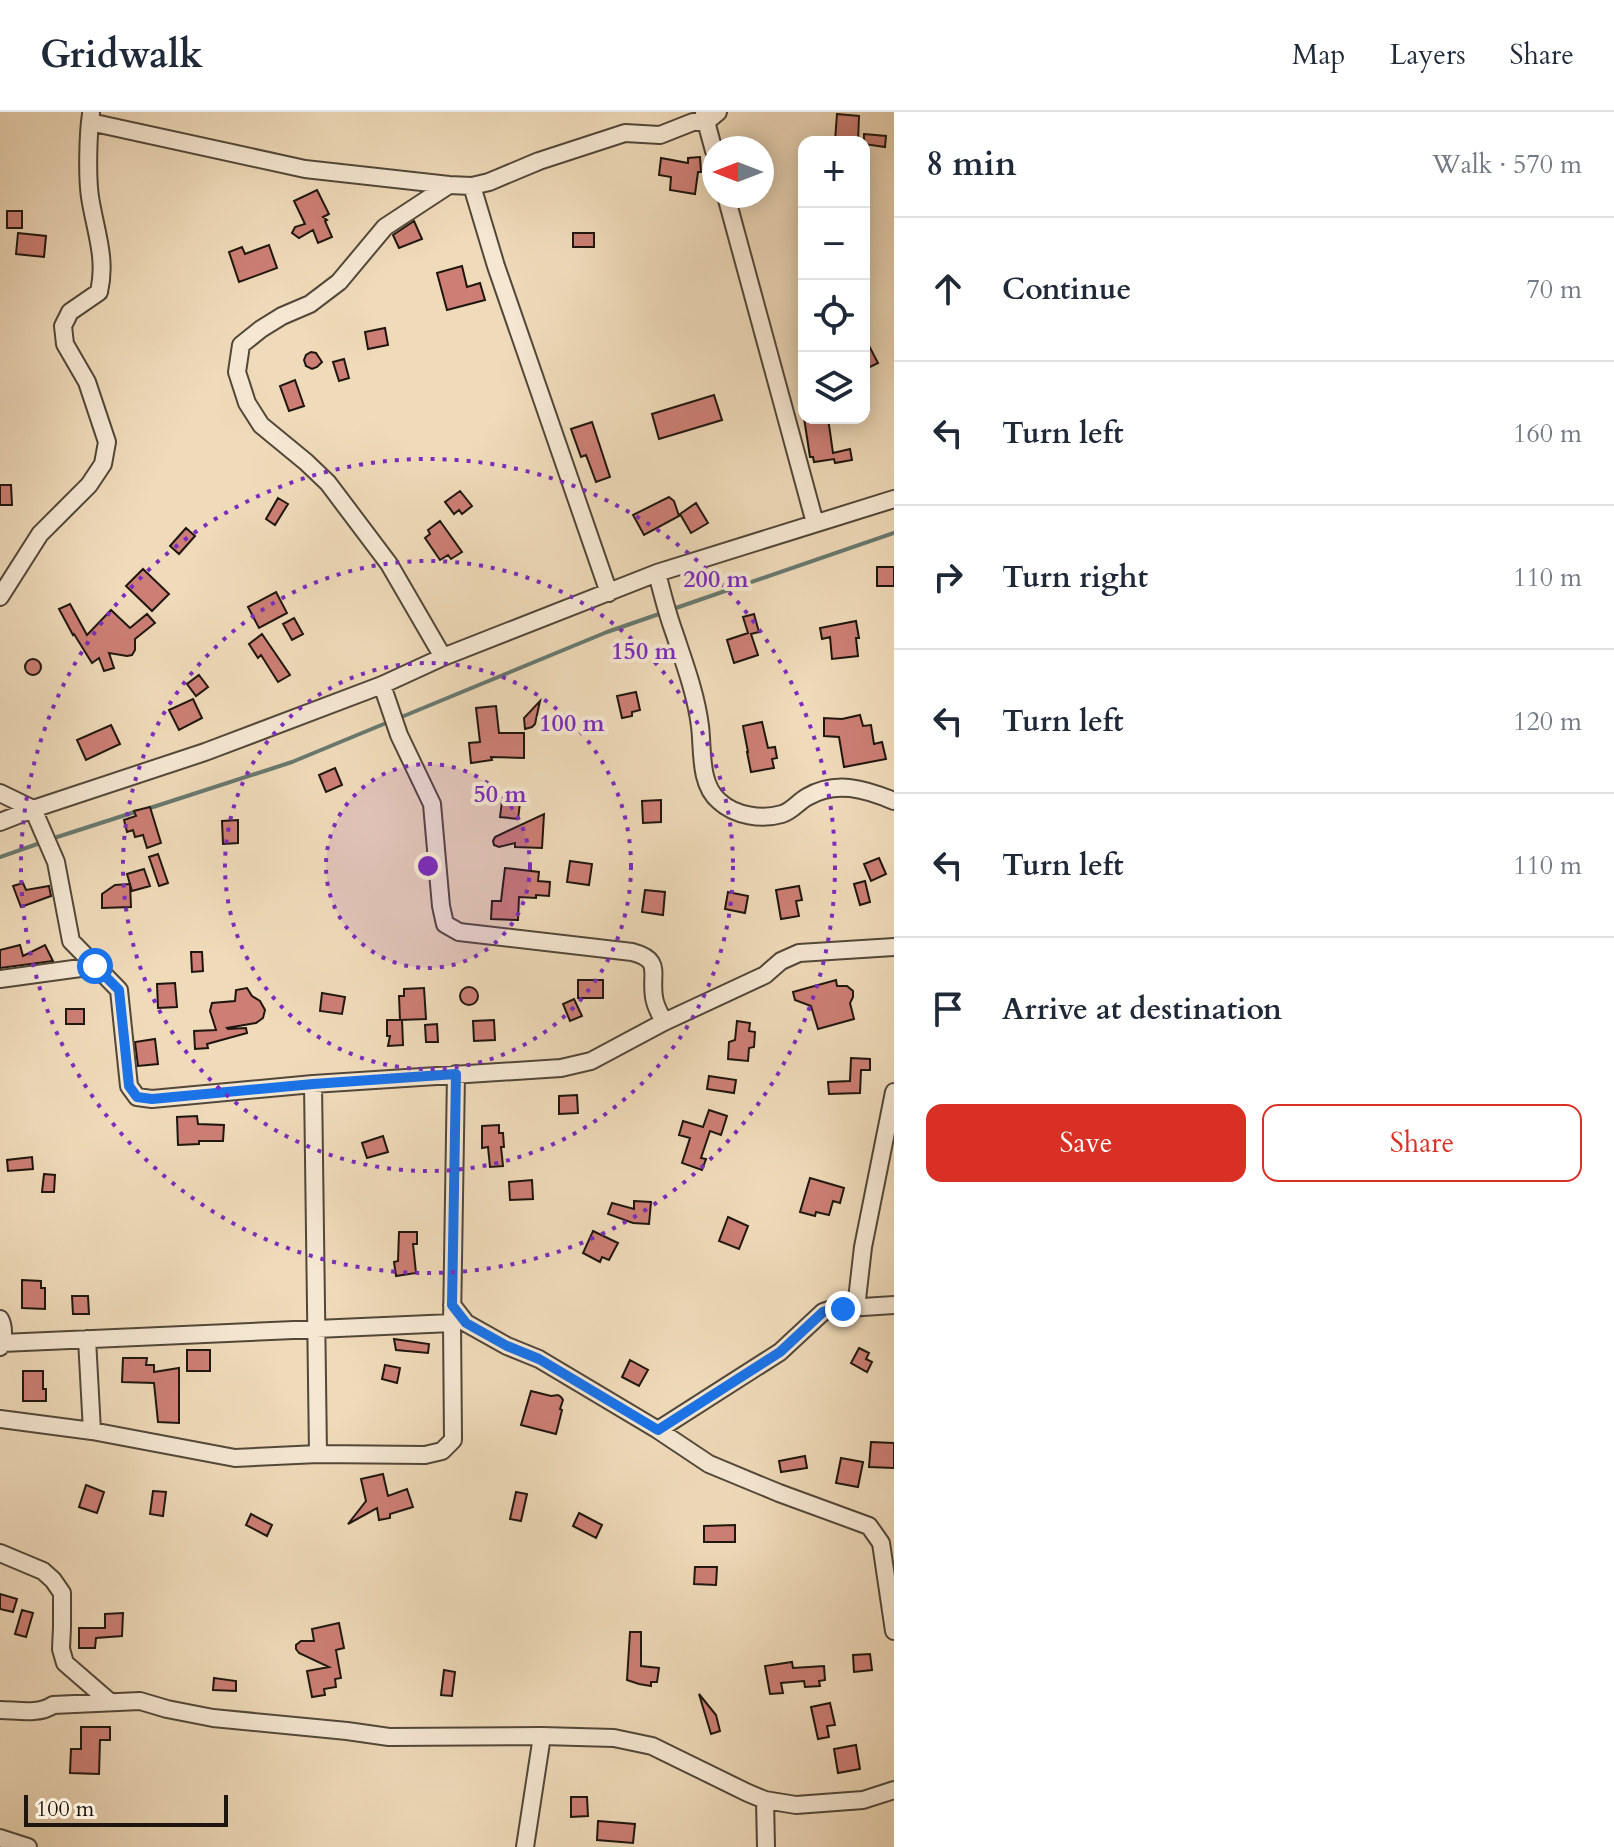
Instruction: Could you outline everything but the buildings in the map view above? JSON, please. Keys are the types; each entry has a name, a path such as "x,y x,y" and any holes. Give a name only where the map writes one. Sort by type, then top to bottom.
{"street":[{"path":"0,597 40,534 89,485 103,464 107,442 87,382 65,344 63,326 70,312 99,292 103,275 89,194 90,117 305,169 472,186 625,133 660,135 710,115 712,136"},
{"path":"443,657 389,564 328,483 261,425 247,403 237,372 241,345 282,316 310,304 339,282 385,227 449,185"},
{"path":"472,186 496,266 609,593"},
{"path":"729,208 815,523"},
{"path":"0,822 205,752 382,685 443,657 657,573 894,499"},
{"path":"657,573 700,723 705,778 718,800 740,814 770,818 788,813 804,798 822,789 845,786 894,801"},
{"path":"382,685 399,735 432,804 445,924 459,932 646,956 652,963 654,1000 664,1022"},
{"path":"0,793 33,809 56,862 71,941 119,990 129,1086 137,1097 152,1099 313,1084 561,1068 591,1061 664,1022 765,975 781,961 799,953 894,947"},
{"path":"0,979 95,966"},
{"path":"0,1419 92,1431 235,1458 318,1454 425,1455 442,1451 453,1440 456,1074"},
{"path":"313,1084 318,1454"},
{"path":"856,1308 863,1247 894,1092"},
{"path":"658,1430 780,1352 823,1312 894,1305"},
{"path":"0,1319 3,1324 1,1345 317,1328 452,1314 507,1346 539,1359 709,1464 869,1526 881,1543 894,1631"},
{"path":"452,1356 469,1338 482,1332"},
{"path":"87,1339 92,1431"},
{"path":"0,1553 43,1571 53,1580 62,1593 61,1649 65,1663 110,1702"},
{"path":"0,1710 140,1701 213,1718 389,1737 614,1738 652,1746 765,1800 796,1805 863,1800 894,1790"},
{"path":"525,1847 542,1736"},
{"path":"765,1800 766,1847"},
{"path":"0,1838 28,1847"}],"waterway":[{"path":"670,610 894,533"},
{"path":"399,718 607,632 662,613"},
{"path":"147,809 292,762 391,721"},
{"path":"51,839 138,811"},
{"path":"0,857 43,842"}],"route":[{"path":"95,966 119,990 129,1086 137,1097 152,1099 456,1074 452,1305 466,1323 507,1346 539,1359 658,1430 780,1352 823,1312 843,1309"}]}
